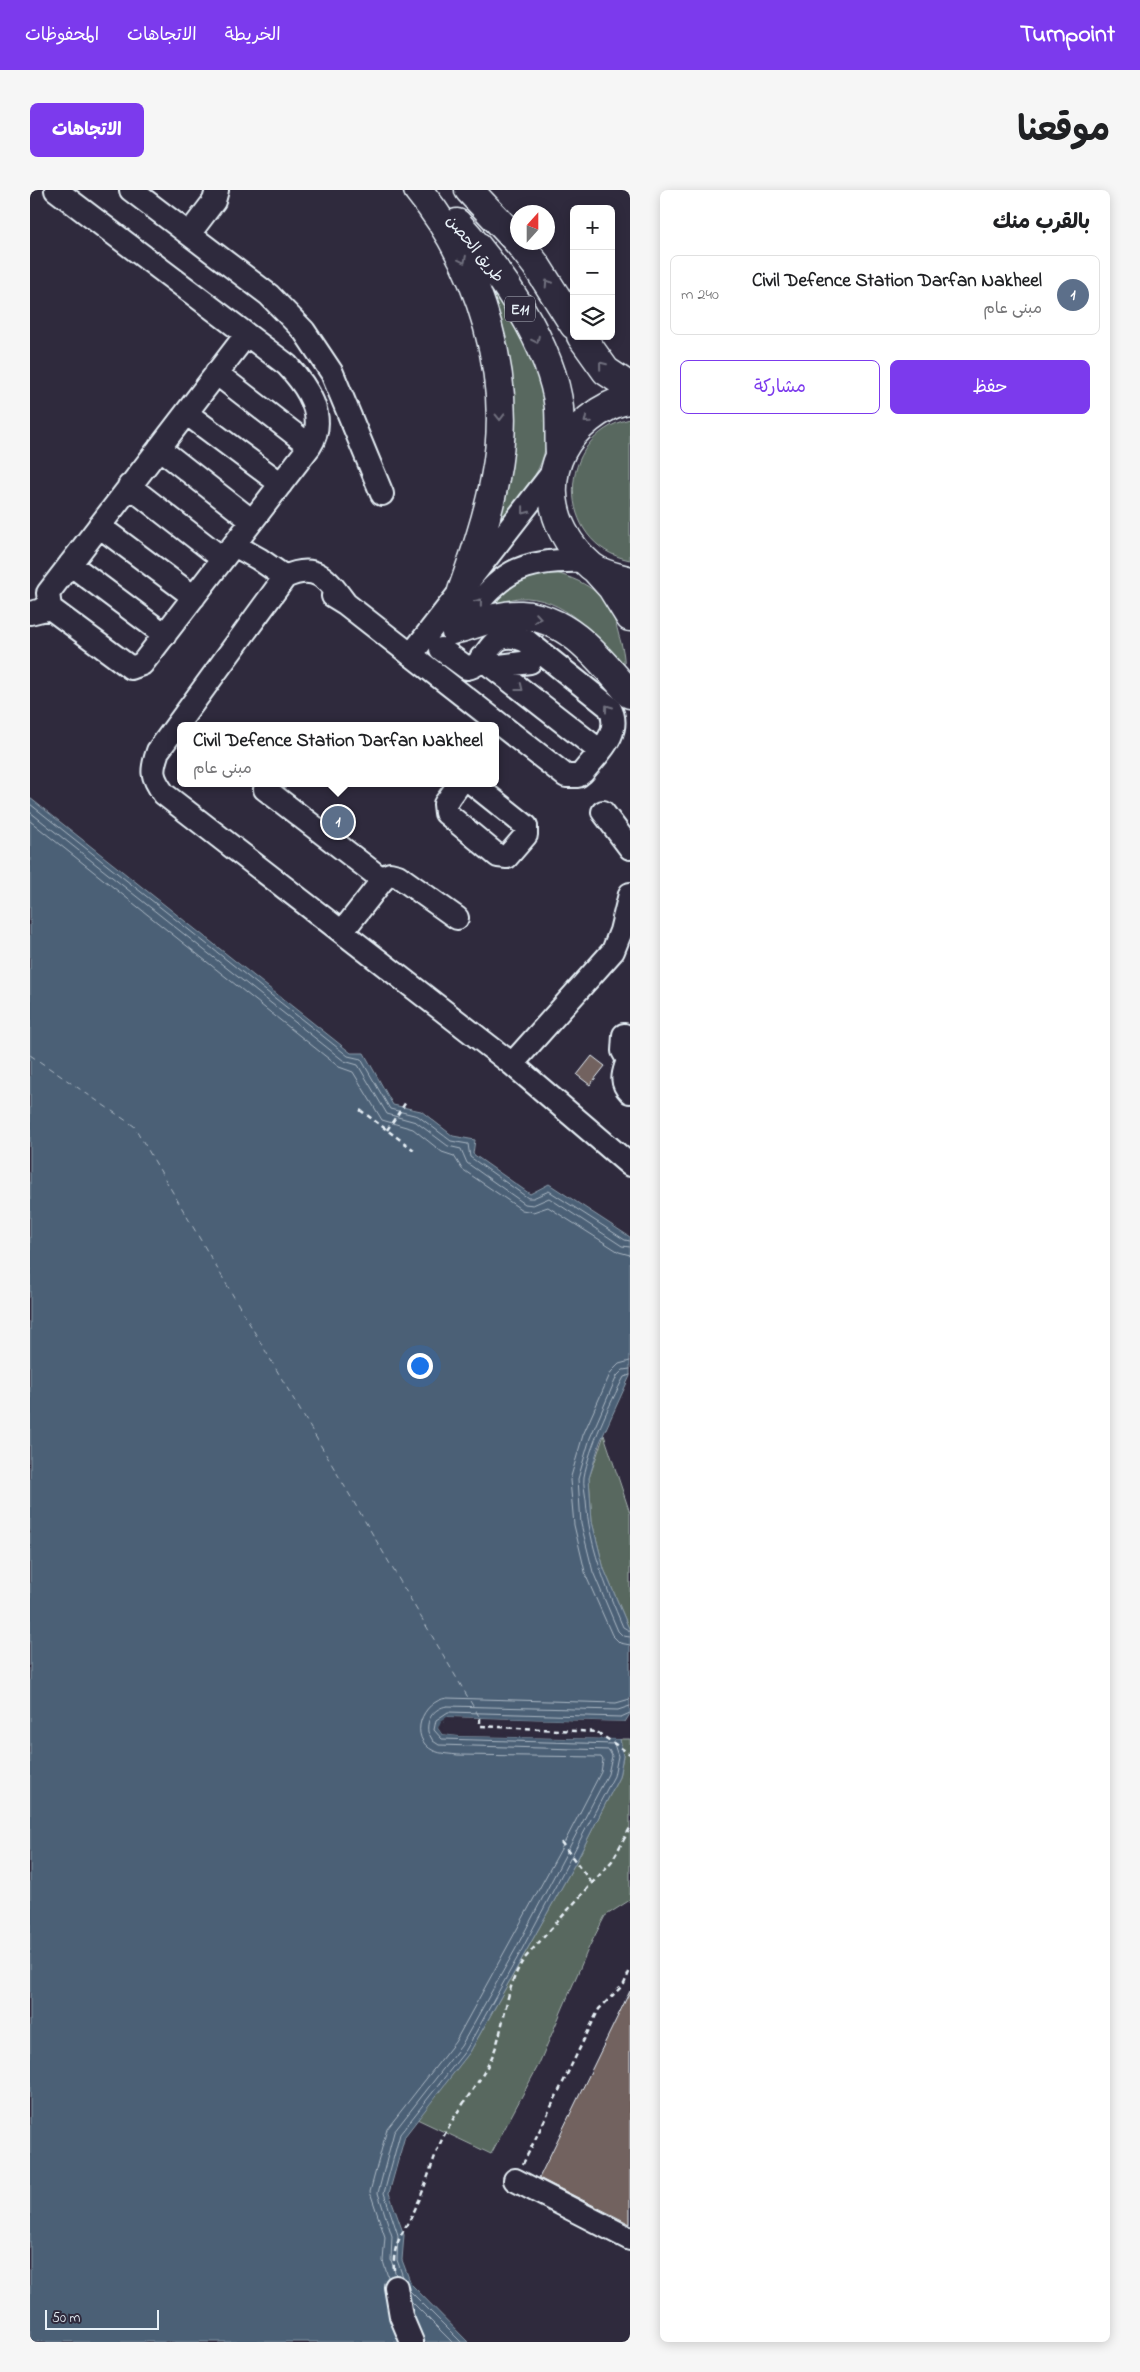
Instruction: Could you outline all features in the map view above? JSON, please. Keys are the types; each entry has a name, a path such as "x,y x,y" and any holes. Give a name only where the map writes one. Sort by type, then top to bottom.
{"main road":[{"path":"418,190 435,210 463,258 484,310 497,365 500,421 496,476 482,531 462,591"},
{"name":"طريق الحصن","path":"424,190 477,246 499,274 527,320 548,364 559,408 557,463 553,496 557,519 566,539 589,563"},
{"name":"طريق الحصن","path":"469,190 510,234"},
{"name":"طريق الحصن","path":"524,250 570,318"},
{"path":"584,340 606,371 630,387"},
{"path":"557,463 576,429 599,411 630,400"},
{"path":"589,563 605,574 630,581"},
{"path":"589,563 612,588 630,617"},
{"path":"449,639 492,620 520,615 547,620 574,634 630,694"}],"lane":[{"path":"56,190 286,365 308,393 318,421 315,438 310,446 142,664 130,668 40,611 48,593 246,335"},
{"path":"131,190 269,295 304,331 319,352 335,381 382,494"},
{"path":"189,234 214,201 217,190"},
{"path":"216,373 310,446"},
{"path":"186,412 281,484"},
{"path":"159,448 252,521"},
{"path":"418,661 462,591 557,463"},
{"path":"129,486 228,552 259,559 285,577"},
{"path":"99,526 194,597"},
{"path":"418,661 449,639 490,588 515,569 538,562 589,563"},
{"path":"70,564 164,635"},
{"path":"179,722 285,577 296,572 308,571 320,574 330,582 346,604"},
{"path":"268,602 291,588 305,586 318,589 346,604 418,661 488,722"},
{"path":"449,639 467,668 487,662 530,662 534,647 609,707 614,720 614,727 609,740 578,776 566,776 499,732"},
{"path":"487,662 600,751"},
{"path":"177,724 158,750 152,773 164,794 512,1064 630,1164"},
{"path":"457,787 445,804 446,813 498,856 507,857 526,835 526,826 477,787"},
{"path":"265,789 383,880"},
{"path":"603,812 630,848"},
{"path":"342,932 387,875 394,874 457,918"},
{"path":"512,1064 613,952 621,931 630,894"},
{"path":"515,2180 630,2239"},
{"path":"396,2286 401,2316 412,2342"}],"path":[{"path":"387,1130 406,1102"},
{"path":"360,1110 414,1150"},
{"path":"480,1718 480,1726 596,1732 630,1754"},
{"path":"396,2286 394,2252 398,2238 418,2203 441,2140 488,2065 498,2039 515,1974 524,1959 591,1882 612,1861 630,1828"},
{"path":"561,1842 591,1882"},
{"path":"515,2180 599,2009 624,1984 630,1970"}],"green space":[{"path":"482,276 510,320 536,371 544,398 547,424 545,450 535,475 496,527 502,492"},
{"path":"630,419 630,560 605,550 587,534 577,513 573,490 577,467 588,446 605,429"},
{"path":"553,572 578,581 597,593 604,601 615,622 623,651 624,667 578,620 550,603 535,599 518,598 495,604 503,589 510,584 536,574"},
{"path":"604,1435 630,1513 630,1631 604,1569 592,1522 589,1478"},
{"path":"620,1739 630,1739 630,1900 605,1916 589,1947 538,2066 491,2154 417,2119 470,2052 578,1858 619,1777 623,1756"}],"water":[{"path":"30,798 351,1053 364,1053 393,1105 421,1111 453,1136 475,1140 473,1154 530,1194 549,1184 630,1237 630,1376 600,1442 589,1478 592,1522 604,1569 630,1631 630,1714 625,1722 448,1717 438,1728 442,1734 459,1736 620,1739 623,1756 619,1777 578,1858 470,2052 405,2136 389,2193 404,2235 402,2260 411,2284 468,2342 30,2342"}],"pier":[{"path":"447,1717 628,1722 625,1724 448,1719 443,1723 441,1728 443,1732 620,1736 622,1739 459,1736 442,1734 438,1728 441,1721"}],"building":[{"path":"592,1056 605,1066 590,1085 577,1075"},
{"path":"630,1991 630,2224 539,2178"}],"ferry route":[{"path":"30,1055 134,1126 480,1718"}],"place":[{"name":"Civil Defence Station Darfan Nakheel","path":"338,822"}]}
